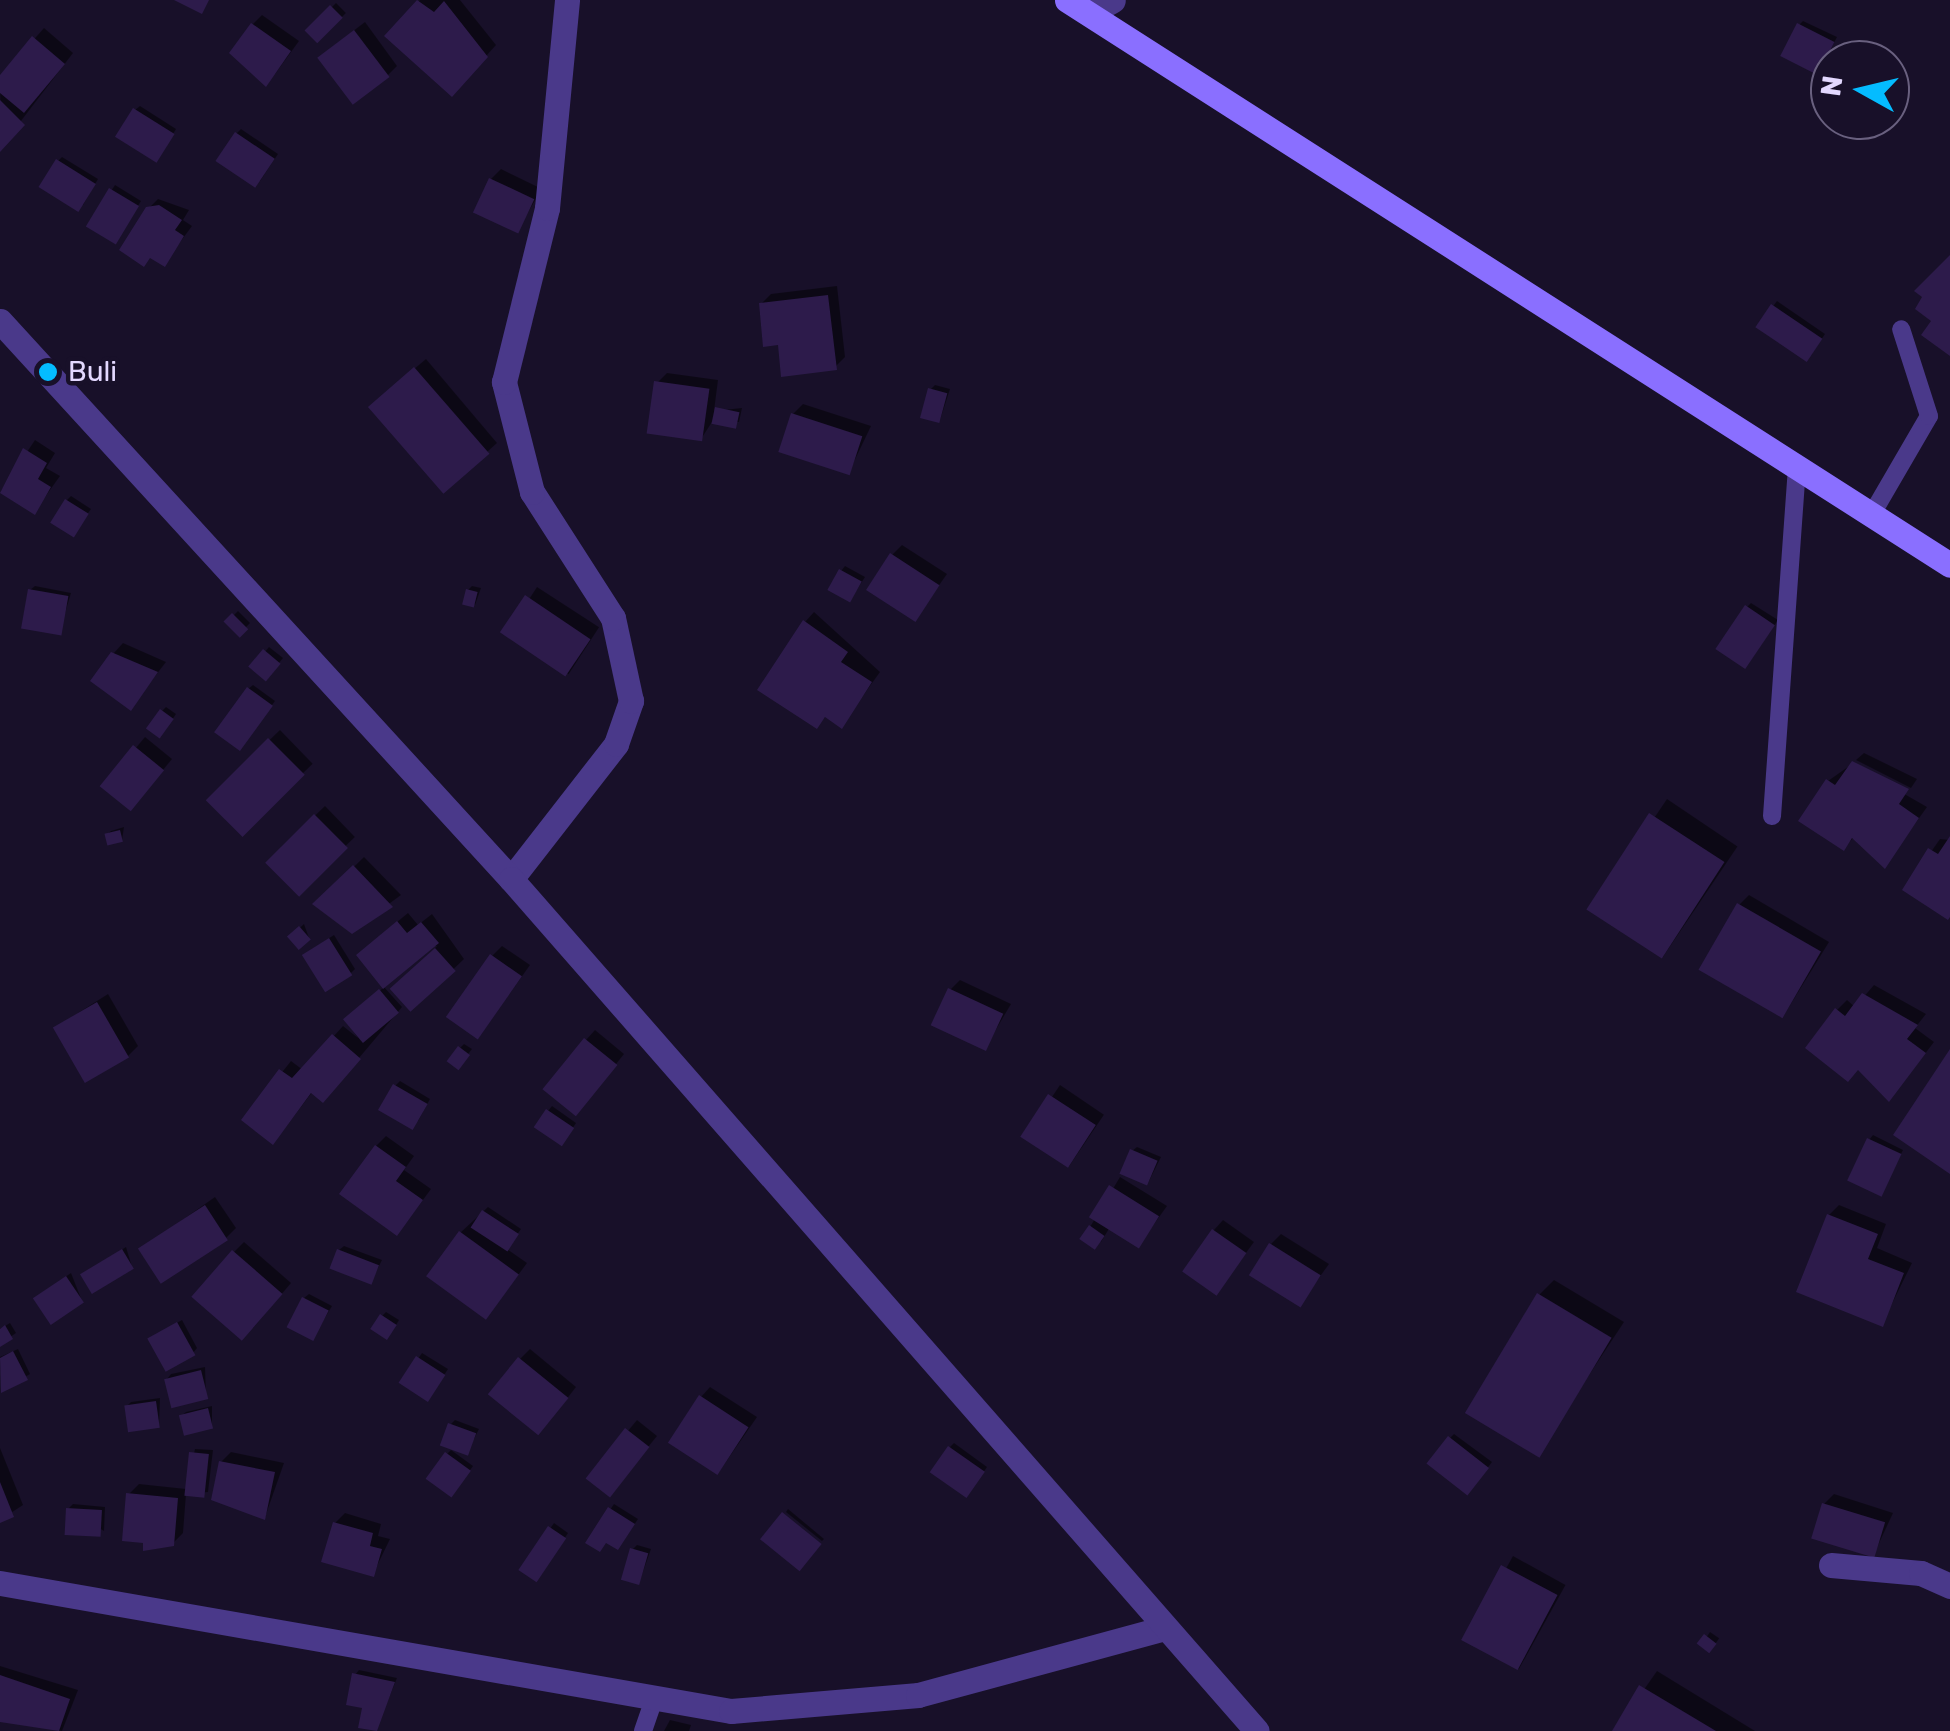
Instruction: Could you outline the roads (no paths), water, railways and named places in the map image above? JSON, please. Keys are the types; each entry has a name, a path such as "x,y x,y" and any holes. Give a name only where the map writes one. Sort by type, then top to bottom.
{"main road":[{"path":"1067,0 1950,565"}],"street":[{"path":"511,879 616,744 631,701 614,618 532,492 504,382 547,208 568,0"},
{"path":"1090,13 1113,0"},
{"path":"0,321 511,879 1257,1731"},
{"path":"1831,1564 1921,1573 1950,1586"},
{"path":"0,1584 731,1710 824,1709 918,1694 1164,1628"}],"lane":[{"path":"1872,514 1929,416 1901,329"},
{"path":"1772,816 1798,468"},
{"path":"642,1731 654,1699"}],"place":[{"name":"Buli","path":"48,372"}]}
